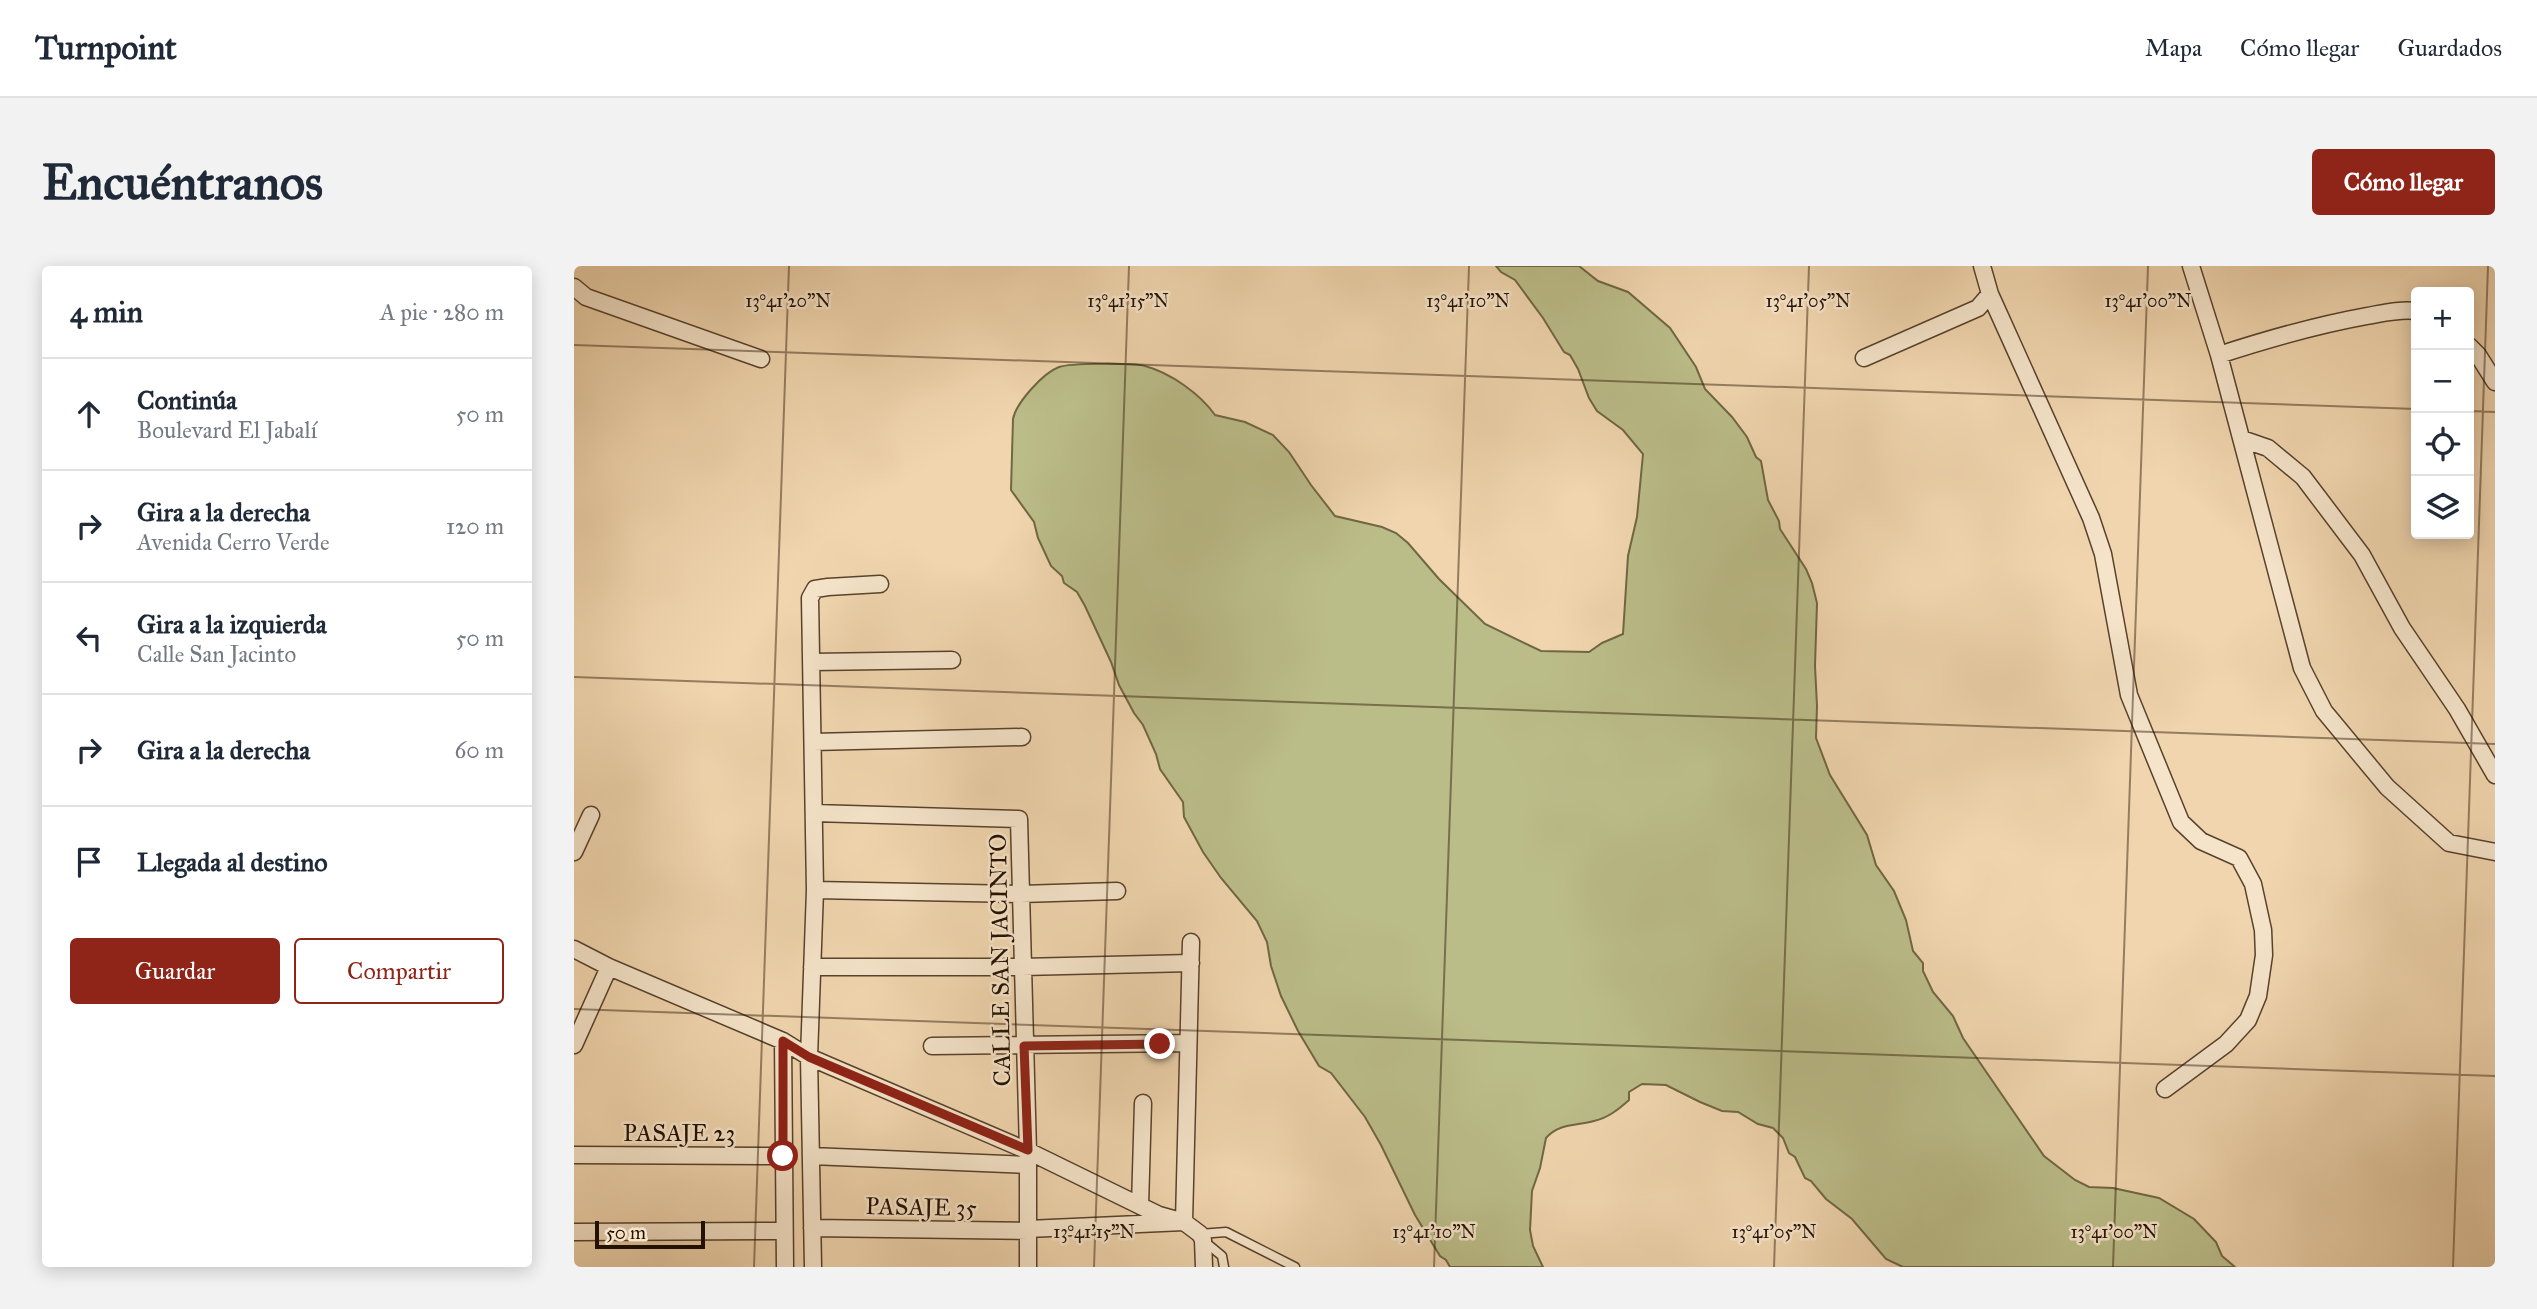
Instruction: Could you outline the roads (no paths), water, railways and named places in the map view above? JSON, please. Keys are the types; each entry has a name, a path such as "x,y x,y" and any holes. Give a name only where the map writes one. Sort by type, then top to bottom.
{"street":[{"path":"1982,266 1990,294 2091,518 2104,554 2129,695 2181,822 2201,841 2239,858 2257,898 2264,955 2258,996 2248,1020 2226,1045 2165,1089"},
{"path":"2191,266 2219,355 2302,668 2324,711 2386,787 2449,843 2495,852"},
{"path":"574,287 586,298 761,359"},
{"path":"1864,358 1978,307 1990,294"},
{"path":"2219,355 2278,336 2344,320 2411,311"},
{"path":"2473,350 2495,382"},
{"path":"2242,439 2268,447 2303,477 2362,555 2402,628 2457,709 2495,775"},
{"path":"813,1267 809,1057 815,890 810,598 815,589 880,584"},
{"path":"812,662 952,660"},
{"path":"813,741 1022,737"},
{"name":"CALLE SAN JACINTO","path":"814,813 1019,819 1028,1158 1028,1267"},
{"path":"574,852 591,815"},
{"path":"815,890 1021,894 1116,891"},
{"path":"1184,1222 1191,942"},
{"path":"574,949 609,967 783,1041 809,1057 1028,1158 1159,1215 1184,1222 1202,1237 1204,1267"},
{"path":"812,967 1022,967 1191,963"},
{"path":"574,1045 609,967"},
{"path":"783,1041 785,1267"},
{"path":"932,1046 1187,1043"},
{"path":"1140,1206 1143,1103"},
{"name":"PASAJE 23","path":"574,1155 783,1156"},
{"path":"811,1156 1028,1158"},
{"name":"PASAJE 35","path":"812,1228 1028,1230 1184,1222"},
{"path":"574,1232 784,1231"}],"lane":[{"path":"1202,1237 1226,1232 1295,1267"},
{"path":"1202,1237 1223,1256 1224,1267"}]}
